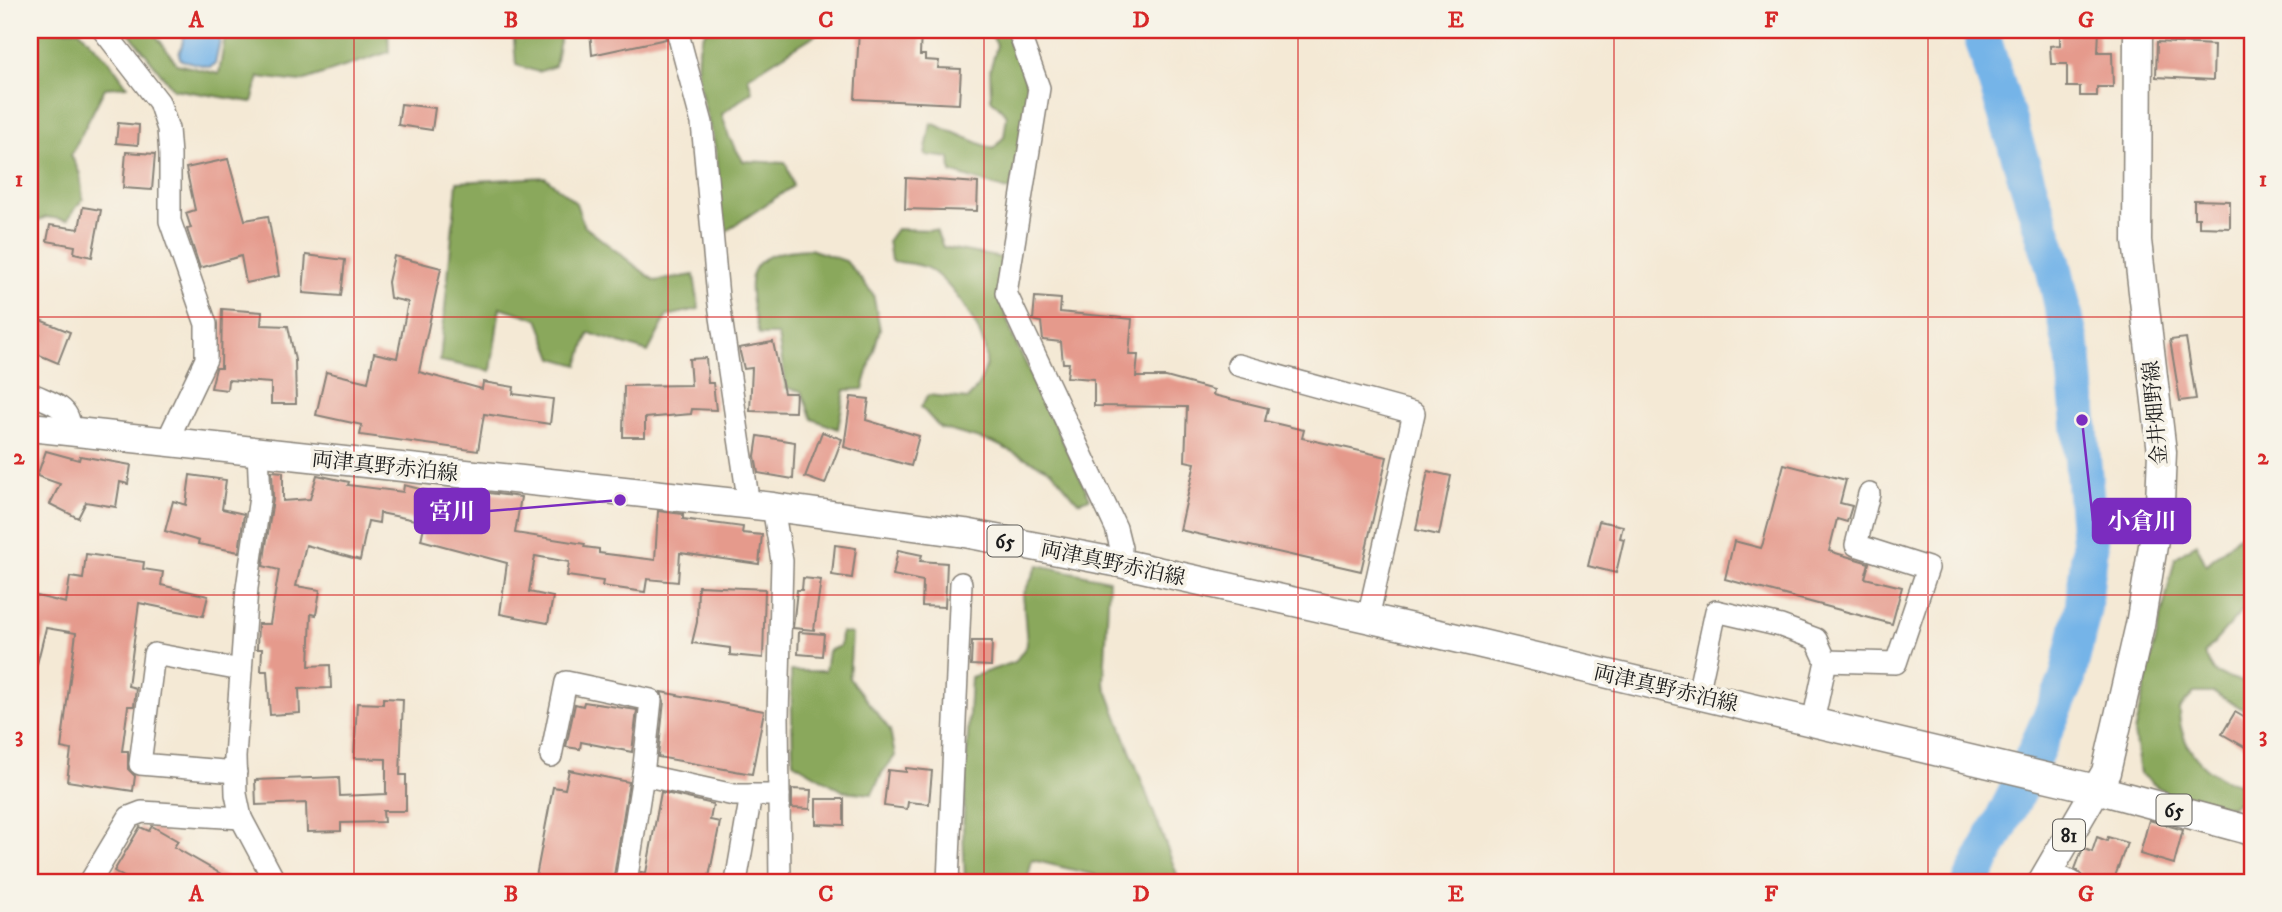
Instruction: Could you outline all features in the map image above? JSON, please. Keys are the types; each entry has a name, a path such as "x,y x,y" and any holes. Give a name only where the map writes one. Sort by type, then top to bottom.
{"main road":[{"name":"金井畑野線","path":"2086,786 2106,772 2140,625 2160,503 2162,452 2137,241 2138,30"},
{"name":"両津真野赤泊線","path":"30,427 761,506 965,533 1120,562 2086,786"},
{"name":"65","path":"2086,786 2252,831"},
{"name":"81","path":"2054,879 2086,786"}],"street":[{"path":"103,30 159,102 168,129 170,220 206,324 206,359 167,441"},
{"path":"677,30 702,123 718,297 761,506 782,561 780,882"},
{"path":"1018,30 1039,88 1006,293 1115,528 1122,548 1120,562"},
{"path":"1238,365 1414,413 1368,618"},
{"path":"30,393 65,409 71,418 70,431"},
{"path":"258,451 260,497 247,588 236,793 241,818 269,879"},
{"path":"1826,661 1896,663 1928,568 1856,545 1869,494"},
{"path":"948,882 961,583"},
{"path":"1698,694 1716,611 1781,626 1816,639 1826,661 1813,722"},
{"path":"236,772 140,764 154,654 241,670"},
{"path":"551,756 566,682 651,700 643,775 626,882"},
{"path":"643,775 734,795 779,795"},
{"path":"736,882 751,795"},
{"path":"90,882 130,817 142,812 241,818"}],"green space":[{"path":"34,30 79,30 110,62 127,86 105,88 71,155 80,174 83,199 67,220 46,217 30,224 30,34"},
{"path":"127,30 152,30 177,64 219,74 226,30 388,30 389,52 299,82 259,77 252,102 173,89"},
{"path":"513,30 562,30 555,66 538,72 516,65"},
{"path":"706,30 823,30 748,77 752,91 722,114 729,137 743,161 786,163 793,186 722,234 717,158 698,77 697,60"},
{"path":"989,30 1010,30 1030,95 1010,191 951,172 950,158 925,155 931,123 993,149 1004,137 1007,115 991,99 990,70 997,45"},
{"path":"545,177 576,203 584,226 655,281 694,275 699,309 667,316 648,352 589,333 578,365 553,358 538,319 500,307 491,371 440,361 457,182"},
{"path":"896,229 936,230 943,247 1002,258 999,296 1014,339 1090,498 1078,502 1052,471 994,443 940,428 921,407 928,395 968,399 978,386 986,360 974,322 948,285 921,265 891,261 888,240"},
{"path":"810,249 846,261 873,294 880,329 863,389 845,390 838,429 812,419 801,391 786,388 778,335 759,335 751,298 753,272 760,262 771,255"},
{"path":"2252,524 2252,605 2249,603 2204,654 2215,673 2252,685 2252,714 2214,693 2194,693 2179,709 2183,735 2196,757 2214,774 2239,784 2243,797 2231,807 2167,794 2140,774 2134,733 2175,558 2196,543 2206,565"},
{"path":"1038,565 1109,580 1104,682 1180,882 1095,882 1095,875 1032,860 1027,882 965,882 963,829 971,677 1015,662 1027,645 1023,595"},
{"path":"841,632 852,634 849,678 890,730 895,756 882,773 872,794 843,791 793,762 791,671 825,671 828,651 840,646"}],"water":[{"path":"186,30 217,31 221,35 215,64 210,67 181,60 179,55"}],"building":[{"path":"590,30 664,30 666,39 592,55"},
{"path":"887,30 921,30 920,55 925,55 925,60 939,61 938,68 961,69 959,104 855,99 859,31 887,33"},
{"path":"2060,30 2099,30 2098,52 2112,52 2113,87 2097,87 2097,96 2080,96 2080,87 2067,87 2067,64 2051,64 2050,46 2060,45"},
{"path":"2157,42 2214,45 2213,80 2156,77"},
{"path":"401,104 435,108 432,130 398,125"},
{"path":"118,123 139,125 138,145 116,143"},
{"path":"126,152 155,154 152,190 123,188"},
{"path":"228,159 245,220 268,216 279,276 246,283 241,256 200,268 187,229 191,228 186,213 195,210 186,168"},
{"path":"906,178 978,183 977,211 905,209"},
{"path":"2194,200 2230,201 2230,228 2199,227 2199,218 2194,218"},
{"path":"83,207 101,210 92,257 74,253 75,246 47,241 50,225 79,229"},
{"path":"306,255 345,260 341,296 303,293"},
{"path":"394,256 441,268 419,372 482,389 483,382 514,387 513,394 553,399 550,424 484,414 478,451 360,435 362,425 316,415 326,372 368,382 374,353 397,358 408,302 390,298 388,282"},
{"path":"1035,297 1061,299 1060,312 1132,319 1129,355 1138,355 1136,377 1166,377 1214,390 1213,395 1268,408 1265,421 1304,430 1302,438 1387,457 1361,571 1180,530 1195,463 1185,461 1187,407 1094,406 1094,379 1067,377 1069,363 1063,363 1061,342 1043,340 1041,322 1033,320"},
{"path":"222,309 262,312 261,325 288,326 295,360 296,404 271,404 271,383 228,380 227,390 211,388 216,368 221,368"},
{"path":"30,316 70,332 58,363 30,351"},
{"path":"2186,338 2196,399 2180,401 2170,340"},
{"path":"773,342 784,393 796,393 795,412 750,411 752,368 744,369 739,348"},
{"path":"706,358 708,383 713,383 716,410 692,409 691,414 645,418 645,437 623,437 624,386 691,385 689,359"},
{"path":"851,397 869,399 866,420 919,436 911,466 844,447"},
{"path":"822,432 842,439 825,484 805,477"},
{"path":"758,436 795,442 793,479 758,473 755,456"},
{"path":"46,451 79,460 80,456 131,465 128,484 120,482 116,507 86,502 78,518 50,504 60,484 37,476"},
{"path":"1784,464 1846,480 1840,503 1852,506 1847,522 1837,519 1829,551 1869,563 1865,578 1902,587 1892,624 1725,579 1734,541 1761,548"},
{"path":"272,471 283,472 283,501 310,499 317,475 349,482 348,485 403,492 404,485 479,504 481,492 521,497 515,533 585,544 584,547 599,549 599,553 655,560 658,511 683,514 683,519 743,527 742,533 762,535 759,564 680,553 678,582 647,579 645,592 602,586 603,581 567,576 569,562 535,556 529,592 553,597 548,623 500,614 507,563 421,540 425,522 380,513 379,523 368,521 360,560 306,545 296,586 320,590 316,615 311,614 309,666 330,665 331,688 299,689 300,713 270,715 267,671 261,671 262,649 257,649 258,624 270,624 279,570 263,566 273,499"},
{"path":"1428,471 1451,476 1439,535 1416,530"},
{"path":"190,475 226,480 222,509 244,514 239,552 198,544 199,541 165,531 173,501 186,505"},
{"path":"1599,521 1623,526 1620,538 1624,539 1616,573 1588,566"},
{"path":"835,545 856,548 852,578 832,575"},
{"path":"898,550 922,555 920,561 947,563 945,607 922,606 923,581 893,575"},
{"path":"86,554 144,562 143,569 163,572 161,585 208,596 203,616 139,603 128,686 136,688 134,706 128,706 122,751 128,751 128,769 135,776 133,791 67,781 71,750 61,748 76,633 46,628 36,668 30,667 33,595 66,603 70,577 83,579"},
{"path":"803,578 821,580 814,630 793,628 797,590 802,590"},
{"path":"698,586 765,589 763,658 730,655 730,648 692,643 697,622"},
{"path":"799,632 824,634 822,656 798,654"},
{"path":"972,641 992,641 991,666 971,665"},
{"path":"661,692 764,711 752,774 658,757 664,701"},
{"path":"383,698 403,699 400,775 406,775 406,811 383,811 384,822 341,823 341,831 307,832 306,803 256,805 255,780 339,777 340,796 386,794 386,759 354,758 357,703 383,704"},
{"path":"584,702 637,710 632,752 581,742 580,749 566,747 575,704 583,706"},
{"path":"2235,712 2252,722 2252,751 2222,734"},
{"path":"906,768 932,771 929,804 908,802 907,809 884,806 888,770 906,772"},
{"path":"569,770 629,782 613,882 535,882 553,787 565,789"},
{"path":"792,789 811,790 810,809 792,808"},
{"path":"661,792 713,804 710,820 720,822 708,882 639,882 641,872 646,873"},
{"path":"816,799 844,799 844,825 816,824"},
{"path":"2149,820 2183,830 2174,864 2140,854"},
{"path":"152,826 178,841 174,847 235,882 132,882 114,871 140,827 149,831"},
{"path":"2097,837 2107,841 2108,837 2127,843 2113,882 2097,882 2084,878 2075,869 2083,848 2092,852"}],"waterway":[{"path":"1971,882 2021,784 2067,680 2083,609 2090,547 2074,358 2053,264 1980,30"}],"place":[{"name":"小倉川","path":"2082,420"},
{"name":"宮川","path":"620,500"}]}
